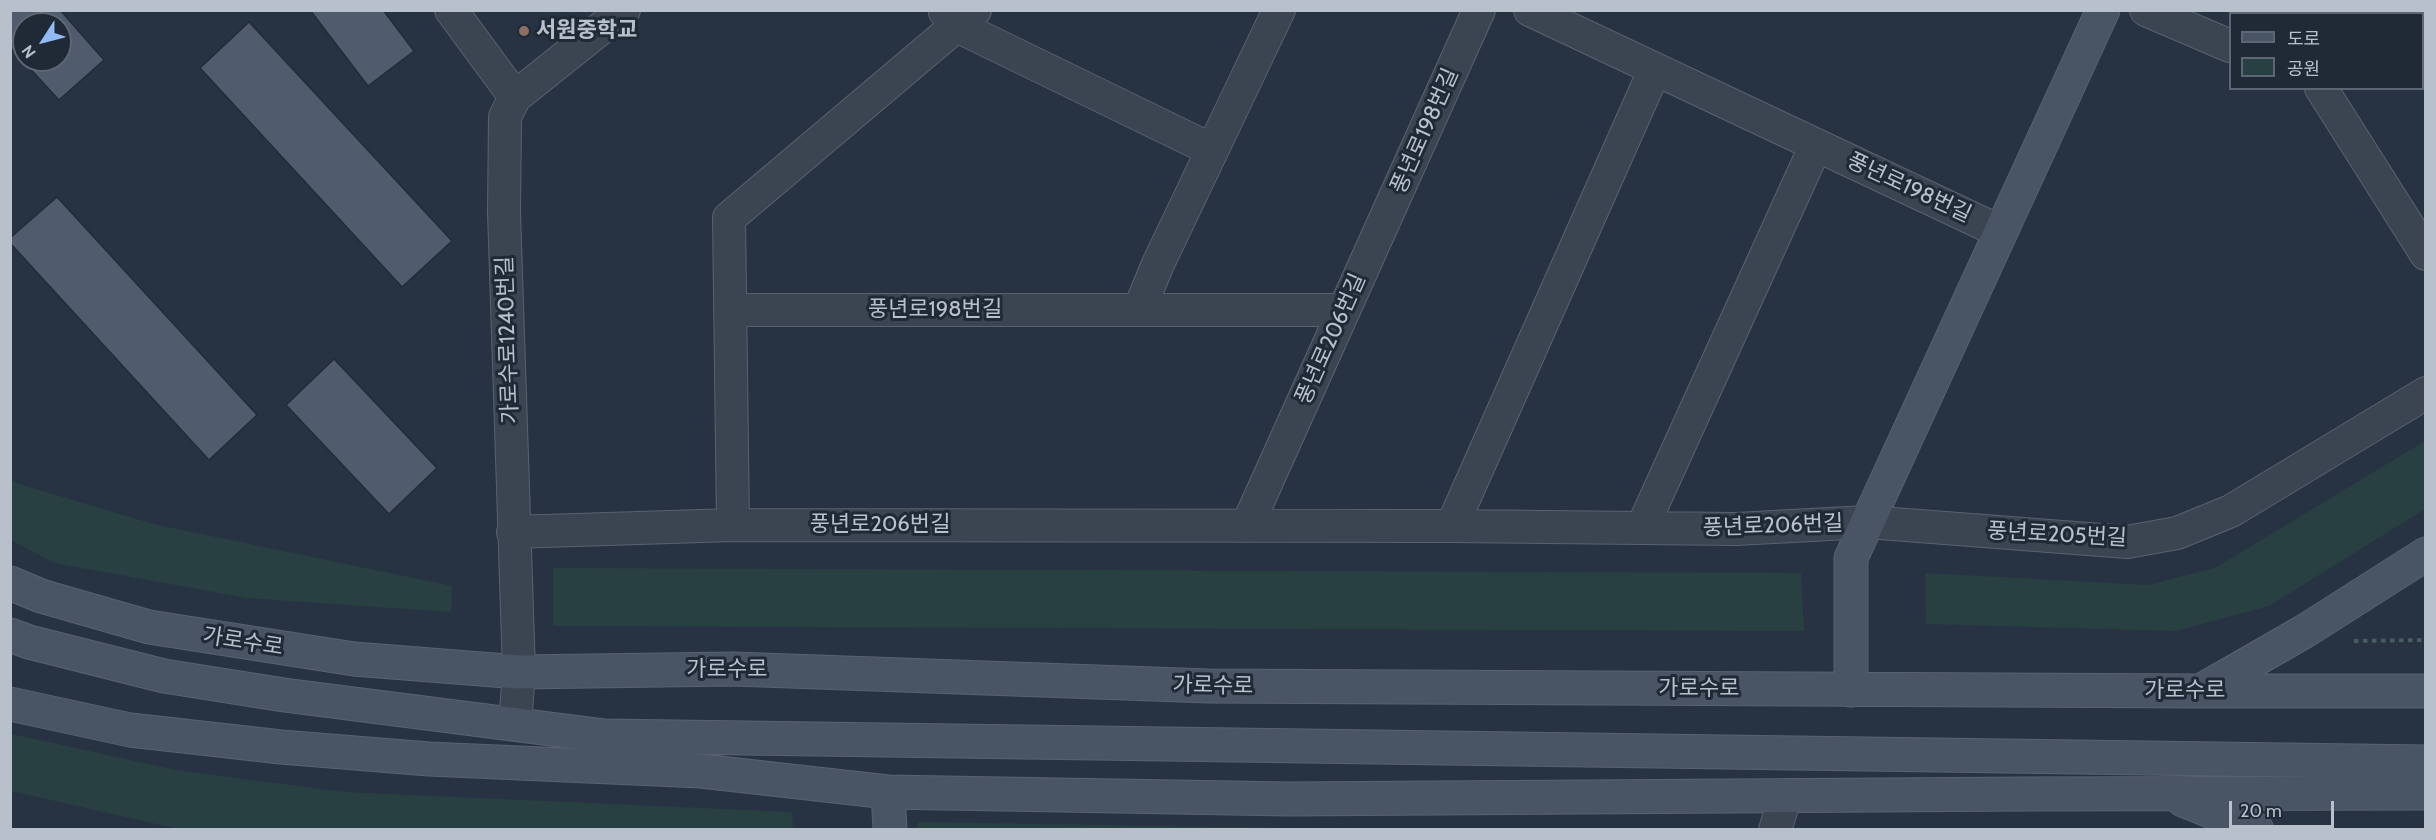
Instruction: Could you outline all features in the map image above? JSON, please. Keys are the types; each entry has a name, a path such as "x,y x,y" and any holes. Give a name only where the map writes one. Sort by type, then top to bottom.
{"main road":[{"path":"1851,690 1851,558 2103,10"},
{"path":"2199,692 2327,618 2426,554"},
{"name":"가로수로","path":"10,583 41,596 149,627 354,659 519,672 734,669 1209,686 2199,692 2426,690"},
{"name":"가로수로","path":"10,635 28,642 165,676 284,695 605,736 2426,762"},
{"path":"10,704 130,730 281,747 440,759 700,771 888,792 1289,800 1786,795 2426,793"},
{"path":"281,747 515,723"},
{"path":"605,736 700,771"},
{"path":"888,792 890,830"},
{"path":"2164,794 2257,830"}],"street":[{"path":"451,10 515,97 624,10"},
{"path":"1139,310 1158,264 1279,10"},
{"name":"풍년로198번길","path":"1371,251 1479,10"},
{"name":"풍년로198번길","path":"1530,10 2001,232"},
{"path":"2146,10 2229,46"},
{"path":"733,525 729,218 959,16 1212,150"},
{"path":"1452,526 1655,69"},
{"path":"2322,90 2426,254"},
{"name":"가로수로1240번길","path":"515,97 505,117 513,532 519,672 515,723"},
{"path":"1642,528 1816,145"},
{"name":"풍년로206번길","path":"1247,526 1371,251"},
{"name":"풍년로198번길","path":"730,310 1344,310"},
{"name":"풍년로205번길","path":"1867,522 2127,542 2178,533 2231,511 2426,393"},
{"name":"풍년로206번길","path":"513,532 733,525 1452,526 1736,529 1867,522"},
{"path":"1775,830 1786,795"}],"path":[{"path":"2327,618 2344,641 2426,640"}],"green space":[{"path":"2425,441 2425,509 2269,606 2176,631 1926,624 1925,573 2148,585 2215,568"},
{"path":"11,479 19,484 153,524 452,586 451,612 247,598 54,563 11,540"},
{"path":"553,568 1801,573 1804,631 553,626"},
{"path":"11,734 176,770 344,792 792,812 793,829 179,829 11,791"},
{"path":"918,822 1352,829 917,829"}],"building":[{"path":"10,10 60,10 62,12 12,12 12,49 10,47"},
{"path":"310,10 383,10 414,51 368,86"},
{"path":"249,22 452,241 402,287 200,68"},
{"path":"72,24 104,60 59,100 33,72 72,72"},
{"path":"57,197 257,415 209,460 10,243 10,238"},
{"path":"334,359 437,468 389,514 286,405"}],"place":[{"name":"서원중학교","path":"524,31"}]}
